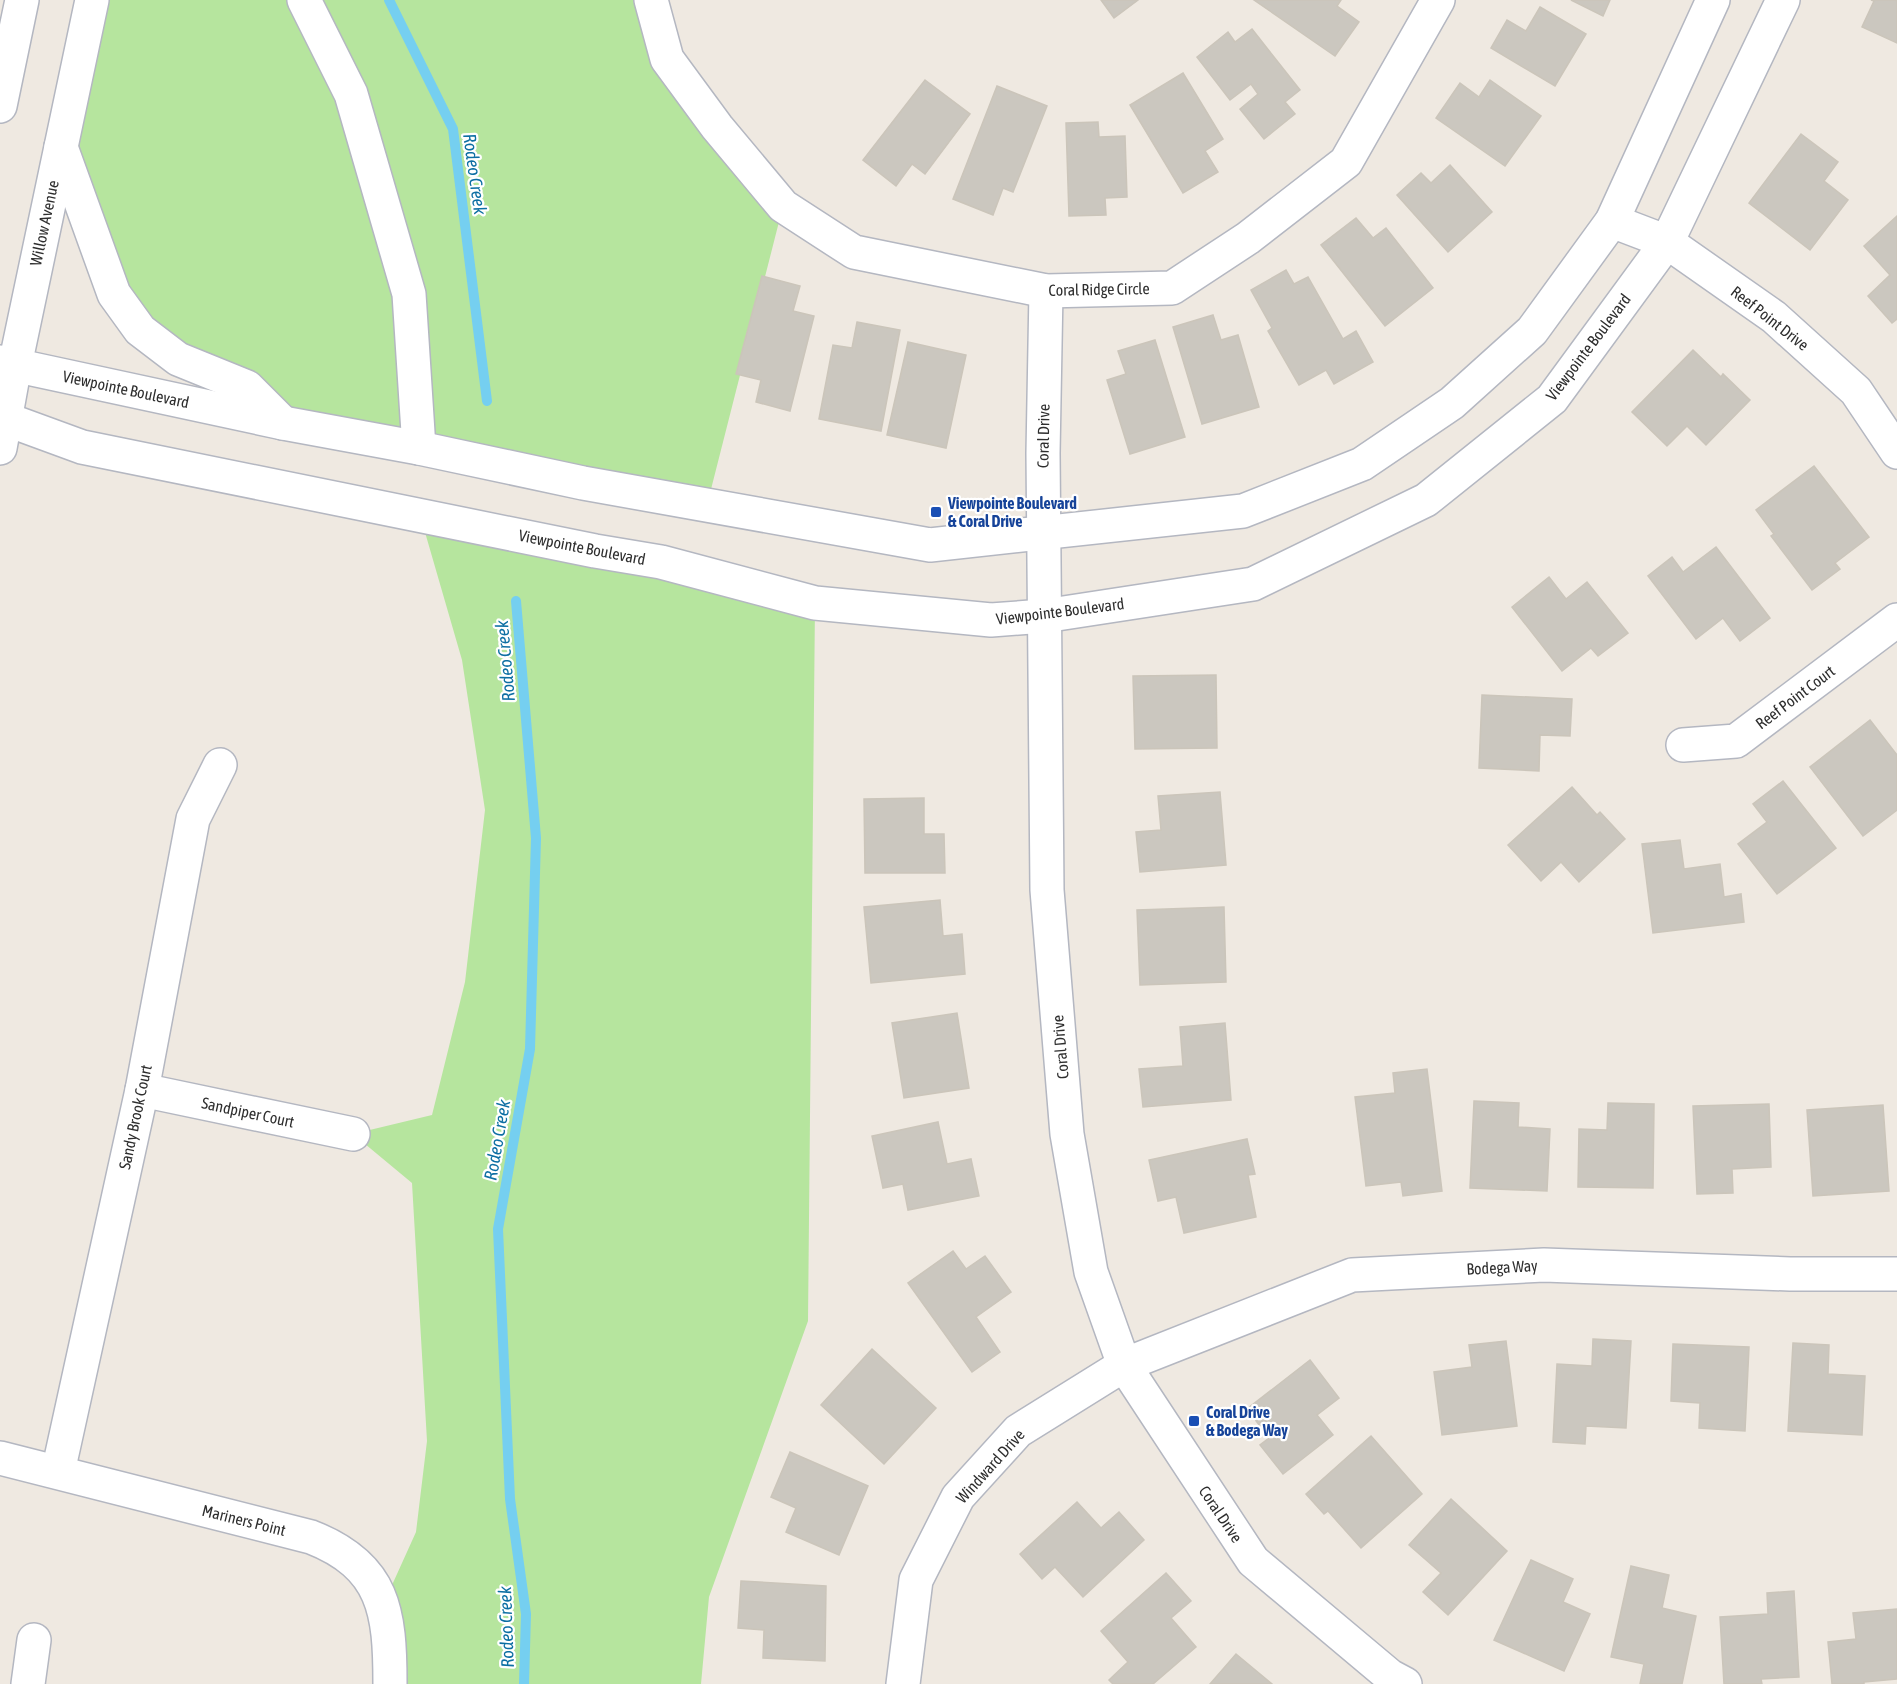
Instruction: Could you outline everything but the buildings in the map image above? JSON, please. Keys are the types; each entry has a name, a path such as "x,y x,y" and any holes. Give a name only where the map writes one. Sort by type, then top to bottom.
{"street":[{"path":"0,106 22,0"},
{"name":"Willow Avenue","path":"2,427 7,364 61,147 92,0"},
{"path":"304,0 351,94 408,294 419,448"},
{"name":"Coral Ridge Circle","path":"651,0 667,59 717,127 783,206 854,252 1046,291 1172,288 1248,238 1346,162 1438,0"},
{"name":"Viewpointe Boulevard","path":"7,364 283,423 419,448 583,483 930,545 1243,511 1362,464 1452,403 1532,331 1612,221 1713,0"},
{"name":"Viewpointe Boulevard","path":"2,427 82,447 661,562 815,603 991,620 1044,616 1253,584 1426,500 1552,399 1667,242 1783,0"},
{"path":"61,147 114,294 140,330 178,359 247,387 283,423"},
{"name":"Reef Point Drive","path":"1612,221 1667,242 1774,317 1856,391 1897,452"},
{"name":"Coral Drive","path":"1046,291 1043,453 1047,890 1067,1134 1091,1272 1124,1365 1252,1561 1390,1676 1405,1684"},
{"name":"Reef Point Court","path":"1683,745 1736,741 1897,620"},
{"name":"Sandy Brook Court","path":"58,1472 142,1089 193,819 220,765"},
{"name":"Sandpiper Court","path":"142,1089 353,1134"},
{"name":"Bodega Way","path":"1124,1365 1352,1275 1544,1265 1790,1274 1897,1274"},
{"name":"Windward Drive","path":"903,1684 916,1580 958,1497 1018,1431 1124,1365"},
{"name":"Mariners Point","path":"0,1458 311,1537 334,1546 358,1563 372,1582 383,1605 390,1639 390,1684"},
{"path":"28,1684 34,1640"}],"green space":[{"path":"92,0 651,0 667,59 783,206 707,505 283,423 140,330 61,147"},
{"path":"420,515 815,603 808,1321 709,1597 701,1684 390,1684 383,1605 416,1532 427,1441 412,1183 353,1134 432,1115 465,982 485,810 462,660"}],"waterway":[{"name":"Rodeo Creek","path":"389,0 453,129 487,401"},
{"name":"Rodeo Creek","path":"516,601 536,838 530,1049 498,1229 510,1499 526,1614 524,1684"}],"place":[{"name":"Viewpointe Boulevard & Coral Drive","path":"936,512"},
{"name":"Coral Drive & Bodega Way","path":"1194,1421"}]}
